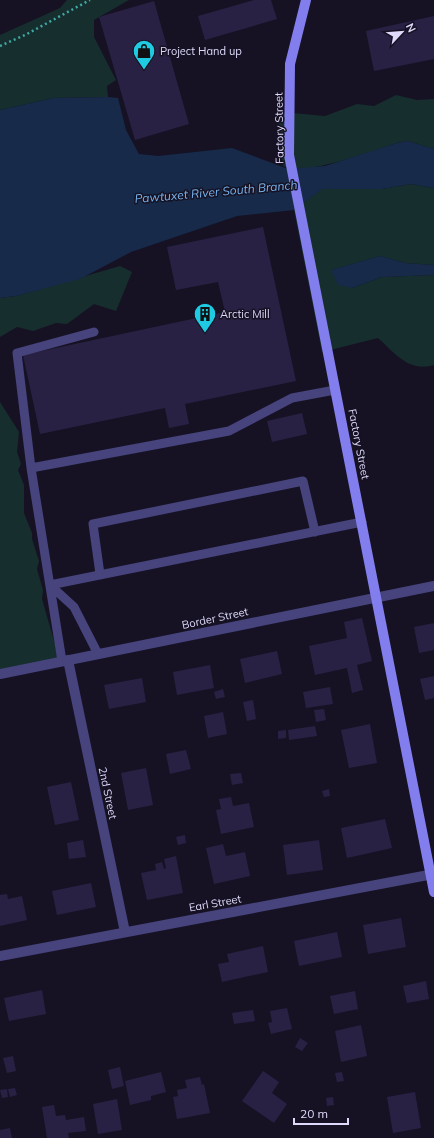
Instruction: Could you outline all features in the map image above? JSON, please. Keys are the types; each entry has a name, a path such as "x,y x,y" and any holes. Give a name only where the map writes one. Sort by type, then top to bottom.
{"street":[{"name":"Factory Street","path":"306,0 290,64 289,155 432,875 434,892"},
{"name":"Border Street","path":"0,674 434,586"},
{"name":"2nd Street","path":"65,661 125,932"},
{"name":"Earl Street","path":"0,956 432,875"}],"lane":[{"path":"65,661 50,586 31,468 17,353 94,332"},
{"path":"31,468 229,431 292,398 335,390"},
{"path":"100,574 93,524 303,481 315,532"},
{"path":"50,586 100,574 362,522"},
{"path":"50,586 74,607 98,654"}],"path":[{"path":"0,46 25,35 90,0"}],"green space":[{"path":"67,0 129,0 94,20 94,37 116,80 107,86 108,97 54,98 0,110 0,35 60,8"},
{"path":"396,95 417,100 434,99 434,149 408,141 321,166 292,169 283,166 279,142 279,124 282,112 325,116 357,104 374,106"},
{"path":"411,184 434,188 434,265 405,263 380,256 332,270 352,288 382,277 434,275 434,365 425,367 410,364 403,360 378,338 322,352 294,210 321,189 382,189"},
{"path":"120,266 132,272 116,311 94,304 67,324 56,323 33,331 17,327 0,337 0,298 16,296"},
{"path":"0,402 19,432 17,452 21,464 18,470 24,485 24,513 32,533 32,539 39,561 37,569 43,590 42,599 59,658 0,672"}],"water":[{"name":"Pawtuxet River South Branch","path":"54,98 118,98 126,130 139,154 158,156 232,148 288,169 325,166 397,143 408,141 434,149 434,188 411,184 382,189 322,189 294,210 237,216 131,252 80,279 16,296 0,298 0,110"},
{"path":"380,256 405,263 434,265 434,275 382,277 352,288 338,285 331,270"}],"building":[{"path":"254,0 271,0 277,19 205,40 198,16"},
{"name":"Project Hand up","path":"154,1 189,124 135,140 99,17"},
{"path":"434,16 434,59 374,71 366,31"},
{"name":"Arctic Mill","path":"263,227 296,381 185,404 189,424 169,428 165,408 40,434 23,355 225,312 218,282 176,290 167,247"},
{"path":"302,413 307,434 272,442 267,421"},
{"path":"362,618 372,661 357,665 363,690 352,693 347,668 315,675 309,646 347,638 344,622"},
{"path":"434,623 434,650 419,653 414,627"},
{"path":"277,651 282,674 245,683 240,659"},
{"path":"210,665 214,688 177,695 173,672"},
{"path":"434,676 434,698 425,700 420,679"},
{"path":"142,678 146,702 109,709 104,685"},
{"path":"330,687 333,704 306,708 303,692"},
{"path":"223,689 225,697 216,699 214,692"},
{"path":"253,700 256,719 247,721 243,702"},
{"path":"324,709 326,720 316,722 314,710"},
{"path":"223,712 227,734 208,738 204,716"},
{"path":"370,724 377,763 349,768 341,730"},
{"path":"315,726 317,736 289,740 288,730"},
{"path":"286,730 286,738 278,739 278,731"},
{"path":"186,750 191,769 170,774 166,754"},
{"path":"146,768 153,805 128,810 121,773"},
{"path":"241,773 243,783 232,785 230,774"},
{"path":"71,782 79,820 55,825 47,787"},
{"path":"329,789 330,796 324,797 322,791"},
{"path":"231,797 233,806 249,803 254,827 221,834 216,810 221,809 219,799"},
{"path":"385,819 392,848 347,858 341,828"},
{"path":"185,835 186,843 178,845 176,837"},
{"path":"83,840 86,857 69,859 67,843"},
{"path":"319,840 323,870 287,875 283,845"},
{"path":"223,844 226,856 245,852 250,876 214,884 206,848"},
{"path":"176,856 183,893 147,900 141,873 156,870 155,864 162,862 164,869 166,868 164,859"},
{"path":"91,883 96,907 57,915 52,891"},
{"path":"7,894 8,899 22,896 27,920 0,926 0,895"},
{"path":"401,918 406,947 368,954 363,925"},
{"path":"337,932 342,957 299,966 294,941"},
{"path":"263,946 268,972 222,982 218,964 229,962 227,954"},
{"path":"426,981 429,999 407,1003 403,986"},
{"path":"42,990 46,1014 9,1021 4,998"},
{"path":"355,991 358,1009 334,1014 330,996"},
{"path":"287,1008 292,1029 271,1034 268,1023 272,1022 270,1011"},
{"path":"253,1010 255,1021 234,1024 232,1013"},
{"path":"361,1025 367,1056 341,1062 335,1031"},
{"path":"300,1038 308,1043 302,1051 295,1047"},
{"path":"13,1056 16,1071 7,1073 3,1058"},
{"path":"120,1067 124,1086 112,1089 108,1070"},
{"path":"263,1071 279,1082 272,1093 287,1104 274,1123 242,1101"},
{"path":"161,1072 166,1092 151,1096 151,1100 130,1105 125,1081"},
{"path":"342,1072 344,1081 337,1082 335,1073"},
{"path":"200,1077 202,1085 204,1084 210,1113 177,1119 173,1097 178,1096 177,1090 187,1088 185,1080"},
{"path":"15,1088 17,1095 10,1097 8,1089"},
{"path":"7,1089 8,1097 2,1098 0,1090"},
{"path":"415,1092 421,1128 393,1133 387,1097"},
{"path":"333,1097 334,1105 327,1106 326,1098"},
{"path":"117,1099 122,1130 98,1134 93,1104"},
{"path":"54,1105 56,1116 65,1115 66,1120 84,1117 86,1131 68,1133 69,1138 47,1138 42,1107"},
{"path":"10,1128 12,1138 0,1138 0,1130"}],"place":[{"name":"Project Hand up","path":"144,70"},
{"name":"Arctic Mill","path":"205,334"}]}
